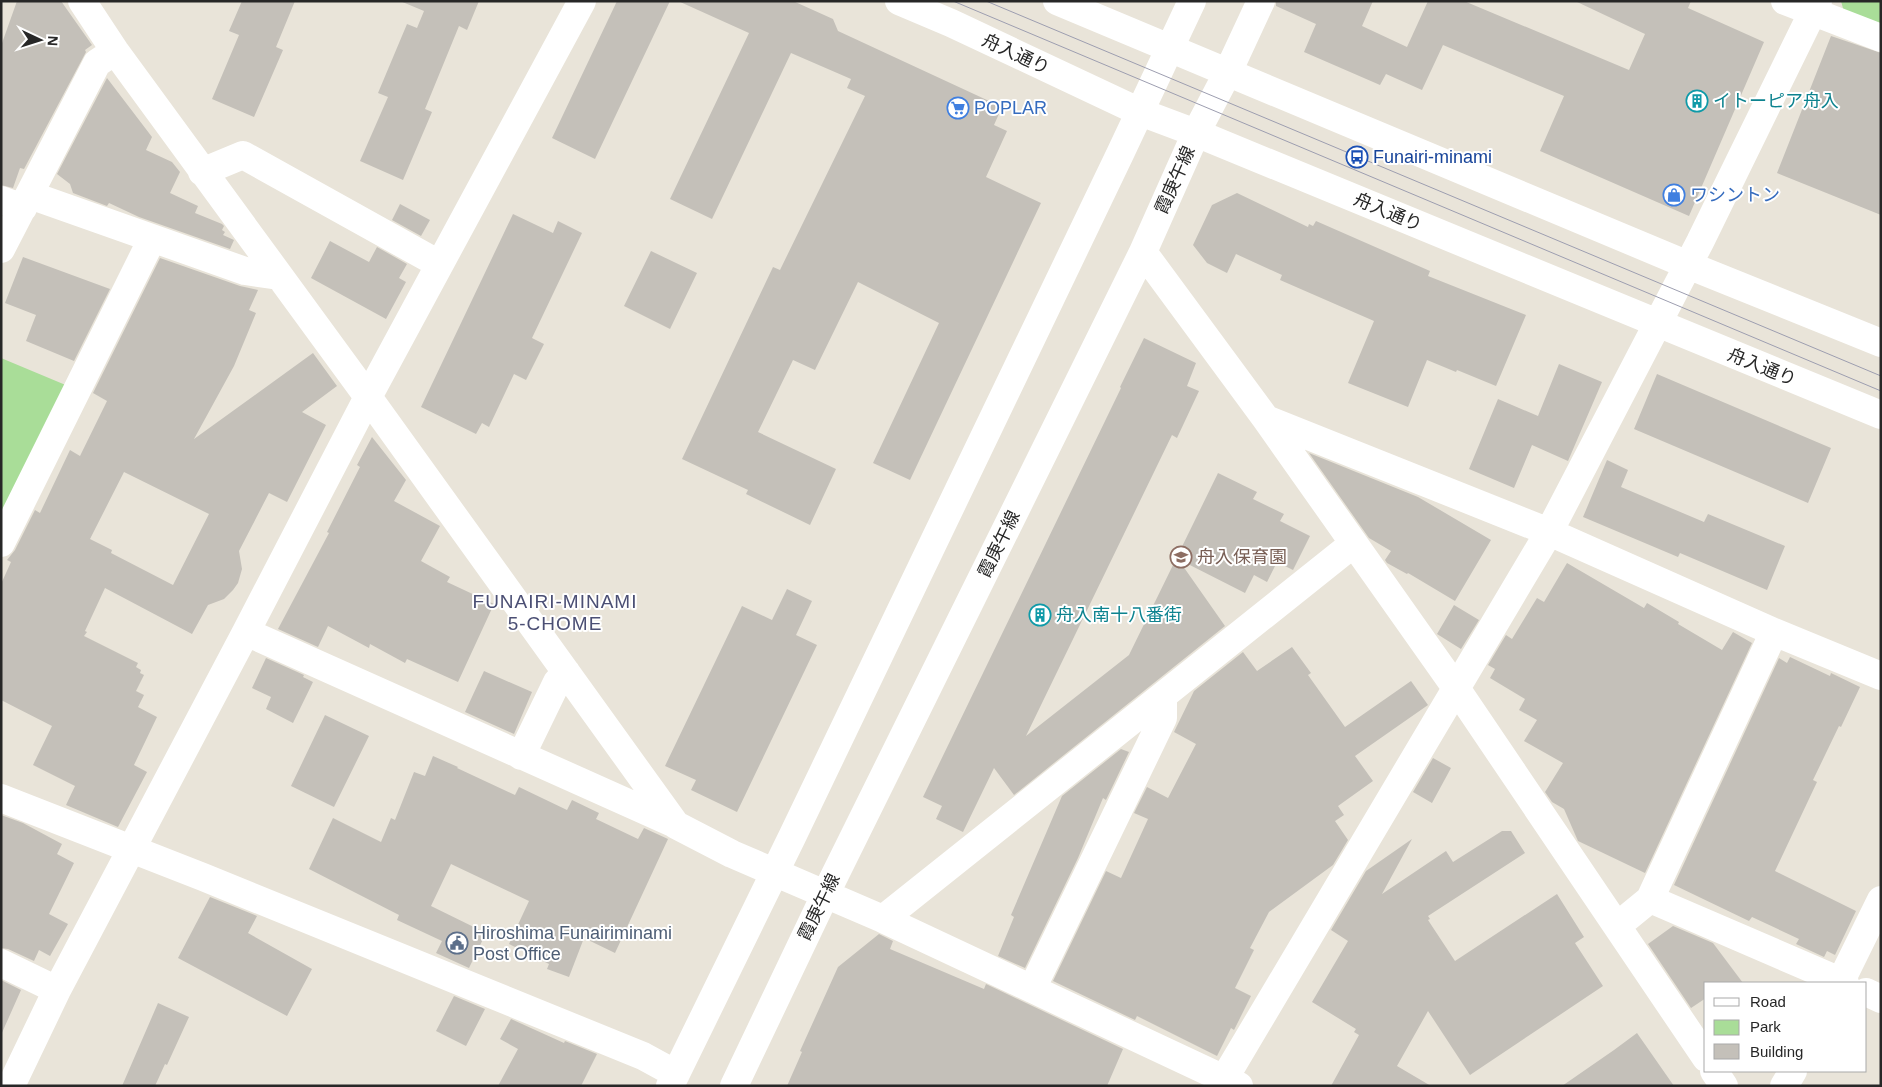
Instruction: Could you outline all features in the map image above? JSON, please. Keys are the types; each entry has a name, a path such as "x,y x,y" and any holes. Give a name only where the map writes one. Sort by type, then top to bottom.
{"street":[{"path":"82,1 115,51 202,172 368,396 676,825"},
{"path":"11,1086 57,990 368,396 582,1"},
{"name":"舟入通り","path":"899,1 1140,112 1196,133 1881,415"},
{"path":"1057,1 1688,265 1881,343"},
{"path":"1,798 132,849 642,1056 673,1080 776,872 1192,1"},
{"name":"霞庚午線","path":"734,1086 826,893 1143,252 1196,133 1228,72 1261,1"},
{"path":"1785,1 1815,7 1881,38"},
{"path":"246,632 676,825 732,854 883,919 1228,1084 1456,688 1549,532 1688,265 1815,7"},
{"path":"1,249 18,201 97,63 115,51"},
{"path":"202,172 243,155 439,264"},
{"path":"18,201 152,239 245,271 279,276"},
{"path":"1,543 152,239"},
{"path":"1143,252 1266,419 1456,688 1704,1055"},
{"path":"1266,419 1549,532 1774,632 1881,676"},
{"path":"883,919 1354,544"},
{"path":"1617,926 1650,899 1774,632"},
{"path":"521,756 557,682 566,672"},
{"path":"1032,989 1163,718 1163,696"},
{"path":"1650,899 1840,982"},
{"path":"1842,982 1881,900"},
{"path":"1,963 57,990"},
{"path":"1867,992 1881,999"},
{"path":"1715,1072 1724,1086"},
{"path":"1784,1086 1791,1072"}],"green space":[{"path":"1841,1 1881,1 1881,27 1844,12"},
{"path":"1,358 68,386 1,520"}],"building":[{"path":"17,1 61,1 92,45 85,50 86,52 24,169 20,168 13,188 1,185 1,46"},
{"path":"242,1 295,1 276,47 283,50 254,117 212,99 239,35 229,31"},
{"path":"400,1 479,1 467,30 459,26 425,109 432,112 403,180 360,161 388,97 378,93 407,24 417,28 424,11"},
{"path":"617,1 670,1 595,159 552,138"},
{"path":"678,1 793,1 833,19 838,31 1002,107 994,125 1007,131 986,177 1041,203 910,480 873,463 939,323 858,282 815,370 793,360 758,432 836,469 810,525 746,494 748,490 682,459 773,267 780,270 865,96 847,88 851,79 791,53 712,219 670,199 749,33"},
{"path":"1276,1 1373,1 1362,26 1407,47 1428,1 1464,1 1629,70 1645,34 1575,1 1691,1 1688,8 1764,42 1689,216 1540,151 1564,96 1443,45 1422,90 1386,74 1380,85 1304,52 1316,24 1276,6"},
{"path":"1831,36 1881,53 1881,215 1777,173"},
{"path":"107,78 152,137 146,150 172,162 180,172 170,193 198,206 195,213 222,224 224,226 222,230 225,232 223,235 234,240 230,249 139,217 109,203 107,206 73,193 70,184 57,174"},
{"path":"1237,193 1308,227 1309,224 1313,226 1316,221 1430,271 1428,276 1526,315 1496,386 1427,360 1408,407 1348,383 1374,321 1280,280 1282,275 1236,254 1227,273 1207,263 1193,245 1212,205"},
{"path":"400,204 430,220 421,236 392,220"},
{"path":"513,214 553,233 558,221 582,233 532,338 544,344 526,380 514,374 489,427 482,423 476,434 421,407"},
{"path":"330,241 369,262 377,247 407,264 399,278 406,282 386,319 311,278"},
{"path":"651,251 697,273 670,329 624,306"},
{"path":"23,257 110,289 74,361 26,341 36,315 5,303"},
{"path":"160,258 240,286 258,290 249,310 256,313 234,366 194,439 313,353 337,386 302,412 326,425 287,502 269,493 239,551 242,569 238,583 224,599 208,605 192,634 105,588 84,636 138,663 136,667 144,675 136,691 144,695 138,707 157,717 134,765 147,772 118,827 66,805 75,786 33,765 52,726 1,700 1,584 11,562 7,560 15,550 35,510 40,513 70,450 80,456 107,401 93,393","holes":["124,472 209,514 173,585 111,553 112,550 90,539"]},
{"path":"1144,338 1196,363 1187,386 1199,391 1177,438 1172,435 1026,736 1129,655 1218,473 1257,492 1253,499 1284,514 1280,521 1310,536 1293,570 1277,562 1267,582 1254,575 1245,593 1178,559 1225,626 1014,795 994,768 963,832 936,819 942,806 923,797"},
{"path":"1559,364 1602,382 1568,461 1532,445 1514,488 1469,469 1498,399 1538,416"},
{"path":"1657,374 1831,448 1808,503 1634,429"},
{"path":"372,437 406,480 394,501 440,526 421,561 450,577 447,582 494,604 458,682 407,659 405,663 370,644 369,648 328,626 318,647 278,629 329,533 327,532 360,467 357,465"},
{"path":"1309,453 1418,497 1491,540 1455,601 1408,573 1387,563 1385,560 1391,551 1369,538"},
{"path":"1607,460 1628,470 1621,487 1704,522 1708,514 1785,546 1767,590 1680,553 1678,557 1583,517"},
{"path":"1567,563 1644,608 1647,603 1722,650 1733,632 1752,643 1645,873 1578,841 1564,809 1552,802 1545,792 1563,763 1524,741 1537,720 1519,710 1525,699 1490,678 1495,669 1488,665 1506,635 1512,639 1537,598 1544,602"},
{"path":"787,589 812,601 796,635 817,645 737,812 691,790 696,780 665,766 742,606 772,620"},
{"path":"1454,605 1479,620 1461,649 1437,634"},
{"path":"1292,647 1311,673 1308,675 1345,727 1411,681 1428,705 1355,756 1373,781 1338,806 1344,815 1335,821 1348,840 1333,865 1269,912 1250,948 1254,950 1235,988 1251,996 1234,1030 1231,1028 1217,1056 1137,1016 1135,1020 1053,981 1106,871 1121,878 1148,819 1134,813 1147,787 1168,798 1196,744 1174,732 1194,691 1243,652 1257,671"},
{"path":"1790,657 1830,676 1831,673 1860,687 1813,780 1817,782 1775,871 1856,911 1835,955 1827,951 1824,957 1796,944 1799,939 1752,917 1749,921 1674,885 1779,658 1787,663"},
{"path":"266,658 304,675 303,677 313,682 293,723 266,709 271,697 252,688"},
{"path":"484,671 532,692 514,734 465,712"},
{"path":"325,715 369,736 334,807 291,786"},
{"path":"1121,749 1129,752 1106,800 1103,798 1078,858 1025,968 998,956 1014,917 1011,915 1062,796"},
{"path":"433,756 515,795 519,787 567,810 572,800 599,813 596,819 638,839 644,828 668,839 615,953 584,938 569,977 547,969 549,964 509,944 529,901 451,864 431,906 486,933 469,968 436,953 442,941 397,920 399,915 309,869 333,818 381,842 391,818 395,820 414,772 425,776"},
{"path":"1433,758 1451,768 1432,803 1413,792"},
{"path":"1,815 23,823 62,844 57,854 74,863 49,914 68,924 50,956 39,950 34,961 8,949 1,948"},
{"path":"1502,831 1511,831 1525,853 1428,916 1430,919 1428,920 1455,961 1557,894 1584,937 1575,943 1603,986 1470,1075 1428,1011 1397,1066 1431,1086 1331,1086 1359,1035 1354,1032 1356,1029 1312,1002 1348,941 1331,930 1366,871 1412,839 1382,894 1446,851 1453,862"},
{"path":"210,897 257,916 248,933 312,969 287,1016 178,958"},
{"path":"1673,926 1713,943 1742,982 1704,982 1704,999 1691,1008 1648,944"},
{"path":"879,934 893,941 890,949 984,989 986,984 1123,1049 1107,1086 787,1086 802,1052 800,1051 838,967"},
{"path":"1,980 21,990 1,1035"},
{"path":"454,996 485,1009 466,1046 436,1031"},
{"path":"158,1003 189,1017 155,1086 122,1086"},
{"path":"511,1019 564,1043 565,1041 597,1054 581,1086 498,1086 518,1049 500,1039"},
{"path":"1637,1033 1674,1086 1562,1086 1614,1050"}],"tram line":[{"path":"953,1 1881,391"},
{"path":"986,1 1881,376"}],"place":[{"name":"イトーピア舟入","path":"1697,101"},
{"name":"POPLAR","path":"958,108"},
{"name":"Funairi-minami","path":"1357,157"},
{"name":"ワシントン","path":"1674,195"},
{"name":"舟入保育園","path":"1181,557"},
{"name":"舟入南十八番街","path":"1040,615"},
{"name":"Hiroshima Funairiminami Post Office","path":"457,943"}],"district":[{"name":"FUNAIRI-MINAMI 5-CHOME","path":"555,612"}]}
